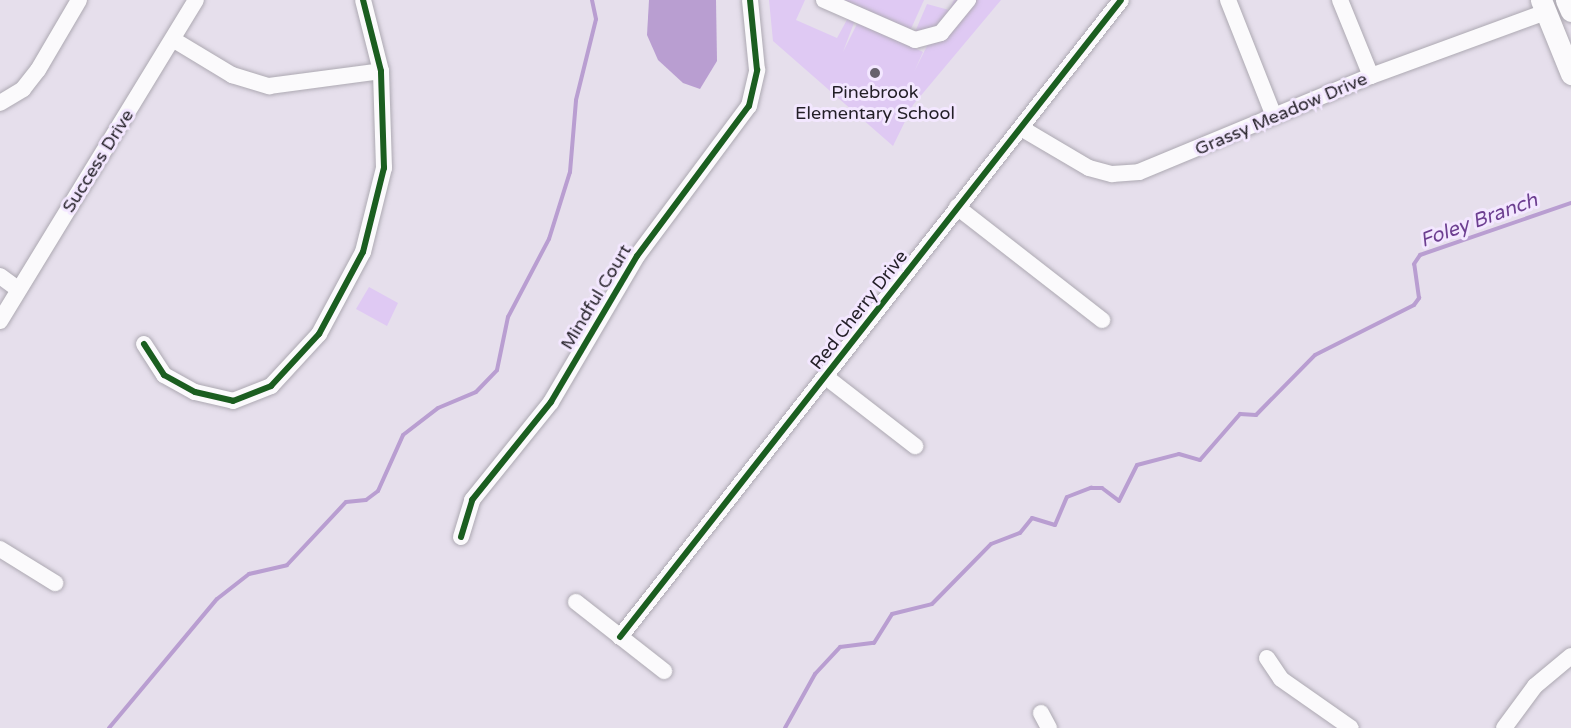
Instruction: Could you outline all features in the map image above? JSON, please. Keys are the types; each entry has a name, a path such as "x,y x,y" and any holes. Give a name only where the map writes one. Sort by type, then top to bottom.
{"main road":[{"path":"1566,0 1571,11"},
{"path":"1544,6 1558,22 1571,48"},
{"path":"1544,6 1571,74"}],"street":[{"path":"0,103 38,70 79,0"},
{"name":"Success Drive","path":"0,321 174,40 196,0"},
{"path":"144,344 164,375 195,392 233,402 271,386 320,333 345,293 377,211 387,124 381,71 363,0"},
{"name":"Mindful Court","path":"461,537 472,500 551,402 637,256 748,106 757,70 750,0"},
{"path":"825,0 915,40 941,33 968,0"},
{"name":"Red Cherry Drive","path":"620,638 1121,0"},
{"path":"1228,0 1274,116"},
{"path":"1341,0 1371,76"},
{"name":"Grassy Meadow Drive","path":"1021,128 1063,158 1112,174 1155,167 1544,6"},
{"path":"174,40 232,75 269,86 381,71"},
{"path":"957,207 1102,320"},
{"path":"0,276 18,289"},
{"path":"826,376 915,446"},
{"path":"0,549 55,584"},
{"path":"576,602 664,672"},
{"path":"1504,728 1535,686 1571,656"},
{"path":"1268,658 1281,679 1351,728"},
{"path":"1041,713 1049,728"}],"shaded area":[{"path":"649,0 716,0 717,61 700,89 683,83 658,60 647,35"},
{"name":"Pinebrook Elementary School","path":"769,0 805,0 796,20 837,38 849,16 855,20 843,52 858,22 923,52 914,72 928,44 975,0 1001,0 913,105 893,146 773,41"},
{"path":"843,0 924,0 910,31"},
{"path":"954,0 962,0 939,29 915,32 927,4 949,10"},
{"path":"369,287 398,303 387,326 356,309"}],"waterway":[{"path":"109,728 217,599 249,574 287,565 346,502 366,500 378,491 403,435 438,408 476,392 497,370 508,317 549,239 570,172 576,100 596,19 592,0"},
{"name":"Foley Branch","path":"785,728 815,674 840,647 874,643 892,614 932,604 991,544 1020,533 1032,518 1055,525 1067,497 1091,488 1102,488 1119,501 1137,465 1179,454 1200,460 1240,414 1256,415 1315,355 1414,305 1419,298 1414,264 1420,255 1571,203"}],"cycle path":[{"path":"144,344 164,375 195,392 233,401 271,386 319,334 363,252 384,168 381,71 363,0"},
{"path":"461,537 472,500 551,402 637,256 749,106 757,70 750,0"},
{"path":"620,637 1121,0"}],"place":[{"name":"Pinebrook Elementary School","path":"875,73"}]}
